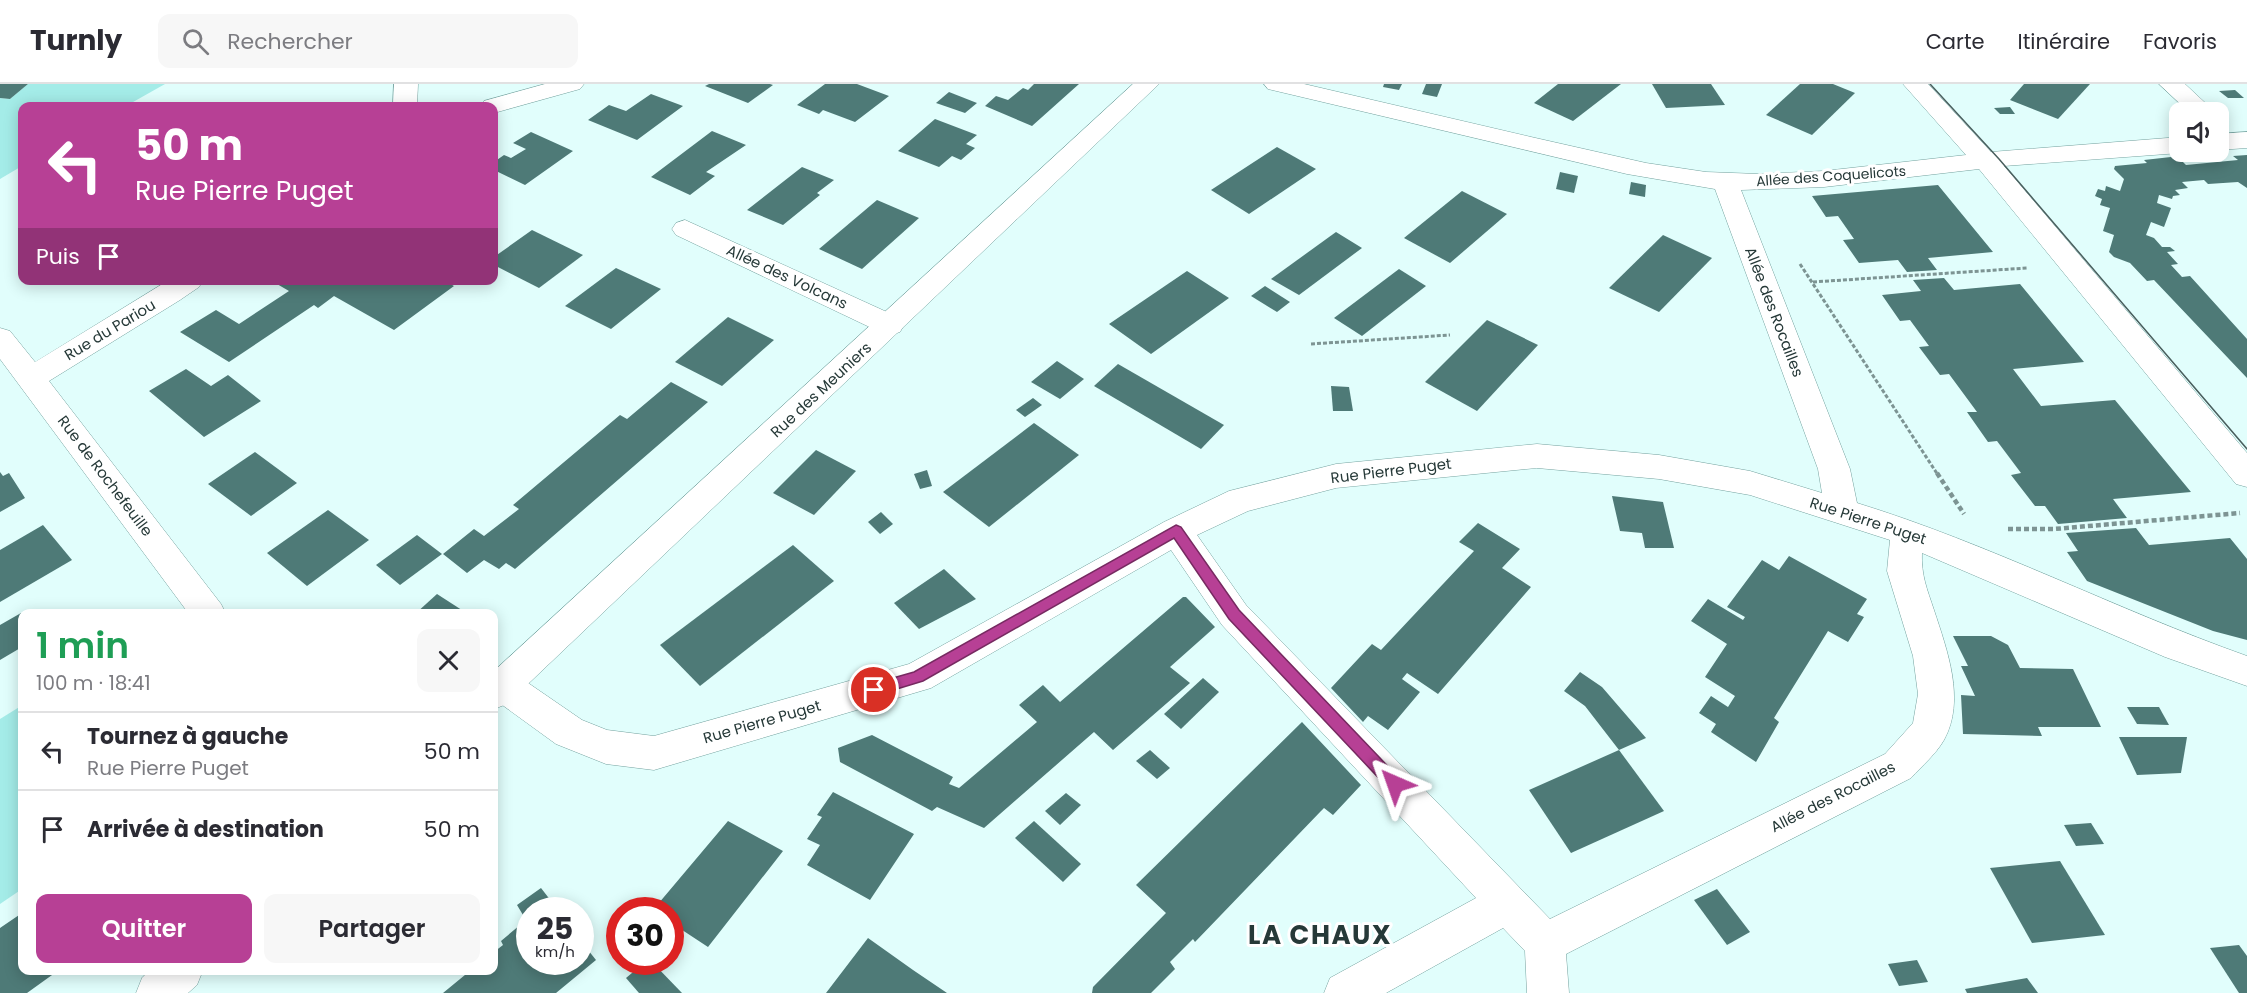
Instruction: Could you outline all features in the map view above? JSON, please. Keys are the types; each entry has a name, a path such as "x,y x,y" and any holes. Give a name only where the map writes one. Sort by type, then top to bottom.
{"street":[{"path":"405,102 406,84"},
{"path":"498,105 572,84"},
{"name":"Rue des Meuniers","path":"498,689 1147,84"},
{"name":"Allée des Coquelicots","path":"1276,84 1398,115 1523,143 1689,179 1725,182 1865,177 1984,160 2169,146"},
{"path":"1915,84 1984,160 2247,475"},
{"path":"2171,84 2191,102"},
{"name":"Allée des Rocailles","path":"1725,182 1834,469 1842,512"},
{"name":"Allée des Volcans","path":"685,229 890,325"},
{"name":"Rue du Pariou","path":"31,379 75,350 146,311 182,285"},
{"name":"Rue de Rochefeuille","path":"0,338 205,609"},
{"name":"Rue Pierre Puget","path":"498,689 569,732 606,747 654,753 918,677 1176,531 1240,500 1336,476 1537,456 1659,467 1750,483 1908,532 2167,642 2247,671"},
{"path":"1176,531 1234,615 1545,943 1548,993"},
{"name":"Allée des Rocailles","path":"1545,943 1898,766 1930,730 1936,694 1931,656 1904,571 1908,532"},
{"path":"1345,993 1507,903"},
{"path":"157,993 177,975"}],"path":[{"path":"1794,255 1968,519"},
{"path":"1812,283 2031,268"},
{"path":"1311,344 1450,335"},
{"path":"1997,529 2054,529 2247,513"}],"shaded area":[{"path":"28,84 165,84 133,102 18,102 18,168 0,179 0,98 10,99"},
{"path":"18,708 18,892 0,904 0,719"}],"building":[{"path":"0,84 28,84 10,99 0,98"},
{"path":"709,84 773,85 748,103 705,86"},
{"path":"825,84 857,84 889,96 855,122 823,110 819,114 797,105"},
{"path":"1034,84 1079,84 1032,126 985,106 996,96 1008,100 1023,88 1028,90"},
{"path":"1384,84 1402,84 1399,90 1383,87"},
{"path":"1426,84 1442,84 1437,97 1422,94"},
{"path":"1558,84 1621,84 1573,121 1534,103"},
{"path":"1652,84 1711,84 1725,105 1666,108"},
{"path":"1800,84 1833,84 1855,93 1812,135 1766,115"},
{"path":"2024,84 2090,84 2058,119 2010,100"},
{"path":"2235,90 2244,98 2228,98 2219,91"},
{"path":"949,92 977,103 965,113 936,103"},
{"path":"651,94 683,106 637,140 588,120 609,105 626,111"},
{"path":"2010,107 2015,114 2000,114 1994,108"},
{"path":"935,119 977,135 966,144 975,148 961,160 952,156 939,167 898,151"},
{"path":"712,131 746,145 706,172 715,176 690,195 651,177"},
{"path":"531,132 573,151 525,185 498,172 498,159 504,155 511,158 526,149 513,143"},
{"path":"1277,147 1316,169 1249,214 1211,190"},
{"path":"2247,155 2247,188 2238,182 2208,184 2204,180 2182,182 2188,188 2175,190 2180,195 2173,196 2172,199 2159,195 2157,203 2171,208 2164,227 2151,222 2146,235 2154,238 2162,247 2170,247 2175,251 2167,252 2178,264 2171,265 2182,277 2190,276 2247,339 2247,378 2154,280 2147,281 2130,263 2114,257 2109,252 2114,235 2103,231 2110,208 2100,205 2102,199 2095,196 2098,189 2105,191 2106,186 2120,191 2124,179 2114,169 2115,166 2147,163 2144,160 2169,157 2169,162 2183,162 2186,165 2238,160 2233,156"},
{"path":"802,167 834,180 817,193 820,195 783,225 747,210"},
{"path":"1560,172 1578,176 1574,193 1556,189"},
{"path":"1631,182 1646,185 1645,197 1629,194"},
{"path":"1938,185 1993,252 1928,258 1937,270 1907,272 1898,260 1859,263 1843,240 1854,239 1838,216 1826,217 1812,196"},
{"path":"1462,191 1507,214 1450,263 1404,238"},
{"path":"877,200 919,218 862,269 819,249"},
{"path":"532,230 583,255 539,288 498,267 498,254"},
{"path":"1336,232 1362,248 1299,295 1271,279"},
{"path":"1663,235 1712,258 1659,312 1609,288"},
{"path":"616,268 661,289 611,329 565,306"},
{"path":"1399,269 1426,286 1362,336 1334,318"},
{"path":"1187,271 1229,298 1151,354 1109,324"},
{"path":"1944,278 1954,290 2020,284 2084,362 2013,369 2041,406 2115,400 2191,492 2113,499 2127,518 2058,524 2045,506 2035,506 2011,475 2021,473 1997,441 1988,442 1967,412 1977,412 1949,374 1940,375 1919,347 1929,346 1910,320 1900,321 1882,295 1921,291 1913,280"},
{"path":"279,285 454,286 394,330 334,296 318,308 314,305 229,362 180,332 216,310 239,324 289,291"},
{"path":"1265,286 1290,302 1277,312 1251,296"},
{"path":"728,317 774,340 722,386 675,362"},
{"path":"1487,320 1538,345 1477,411 1425,382"},
{"path":"1057,361 1084,379 1060,399 1031,382"},
{"path":"1118,364 1224,425 1201,449 1094,386"},
{"path":"186,369 211,386 228,375 261,401 204,437 149,391"},
{"path":"671,382 708,402 515,569 506,563 499,569 484,560 467,573 443,554 474,529 484,536 519,509 513,505 620,415 627,419"},
{"path":"1331,386 1349,387 1353,411 1333,411"},
{"path":"1033,398 1042,405 1025,417 1016,410"},
{"path":"1034,423 1079,455 989,527 943,492"},
{"path":"816,450 856,471 814,515 773,493"},
{"path":"255,452 297,483 251,516 208,484"},
{"path":"927,470 932,486 920,489 914,474"},
{"path":"0,472 3,476 9,473 25,498 0,512"},
{"path":"1612,496 1663,502 1674,548 1645,548 1642,533 1620,531"},
{"path":"328,510 369,540 307,586 267,553"},
{"path":"881,512 893,524 880,534 868,522"},
{"path":"1478,523 1520,549 1502,568 1531,587 1438,694 1407,673 1402,679 1420,692 1388,730 1368,716 1363,722 1331,688 1372,644 1381,650 1474,551 1459,542"},
{"path":"43,525 72,560 0,602 0,550"},
{"path":"2136,528 2149,545 2230,538 2247,559 2247,640 2213,631 2087,581 2067,552 2078,551 2066,533"},
{"path":"417,535 442,554 400,585 376,565"},
{"path":"793,545 834,581 700,686 660,645"},
{"path":"1789,556 1867,599 1857,614 1864,617 1848,642 1828,631 1774,718 1779,722 1756,762 1711,732 1716,724 1699,713 1711,696 1728,707 1735,696 1705,677 1727,644 1691,621 1708,599 1743,620 1745,617 1727,607 1762,560 1779,570"},
{"path":"944,569 976,599 919,629 894,603"},
{"path":"437,594 460,609 420,609"},
{"path":"1183,597 1186,597 1215,627 1170,667 1190,683 1113,750 1094,732 984,828 937,807 932,811 840,762 838,748 872,735 953,777 949,784 959,788 1037,722 1019,705 1043,685 1060,702"},
{"path":"18,615 18,649 0,660 0,625"},
{"path":"1953,636 1991,636 2008,645 2020,668 2073,669 2101,727 2038,727 2042,736 1963,734 1961,695 1975,696 1961,666 1968,666"},
{"path":"1580,672 1602,687 1646,738 1619,750 1585,706 1564,691"},
{"path":"1203,678 1219,692 1181,729 1164,714"},
{"path":"2127,707 2159,707 2169,725 2137,724"},
{"path":"1302,722 1361,785 1333,815 1324,808 1195,942 1193,939 1170,962 1175,969 1151,993 1092,993 1093,987 1166,913 1136,885"},
{"path":"2119,737 2187,737 2181,773 2137,775"},
{"path":"1150,750 1170,768 1157,779 1136,761"},
{"path":"1619,750 1664,811 1571,853 1529,790"},
{"path":"833,792 914,834 870,900 807,865 820,845 807,839 822,817 817,815"},
{"path":"1066,793 1081,805 1060,825 1045,811"},
{"path":"728,821 783,851 708,947 684,931 684,897 664,897"},
{"path":"1034,821 1081,864 1063,882 1015,838"},
{"path":"2091,823 2104,844 2076,846 2064,825"},
{"path":"2060,861 2105,935 2032,943 1990,868"},
{"path":"541,888 548,897 528,897"},
{"path":"1717,889 1750,932 1727,945 1694,900"},
{"path":"18,916 18,975 52,975 27,993 0,993 0,928"},
{"path":"516,928 516,975 578,975 556,993 443,993 465,975 498,975 498,949 503,945 501,941"},
{"path":"868,938 913,970 947,993 826,993"},
{"path":"2239,945 2247,956 2247,993 2239,993 2210,948"},
{"path":"1917,960 1928,982 1899,986 1888,964"},
{"path":"630,975 665,975 682,993 639,993 626,978"},
{"path":"2027,978 2038,993 1967,993 1965,989"}],"tram line":[{"path":"1930,84 1999,159 2247,449"}],"district":[{"name":"LA CHAUX","path":"1320,935"}],"route":[{"path":"874,690 918,677 1176,531 1234,615 1395,784"}]}
